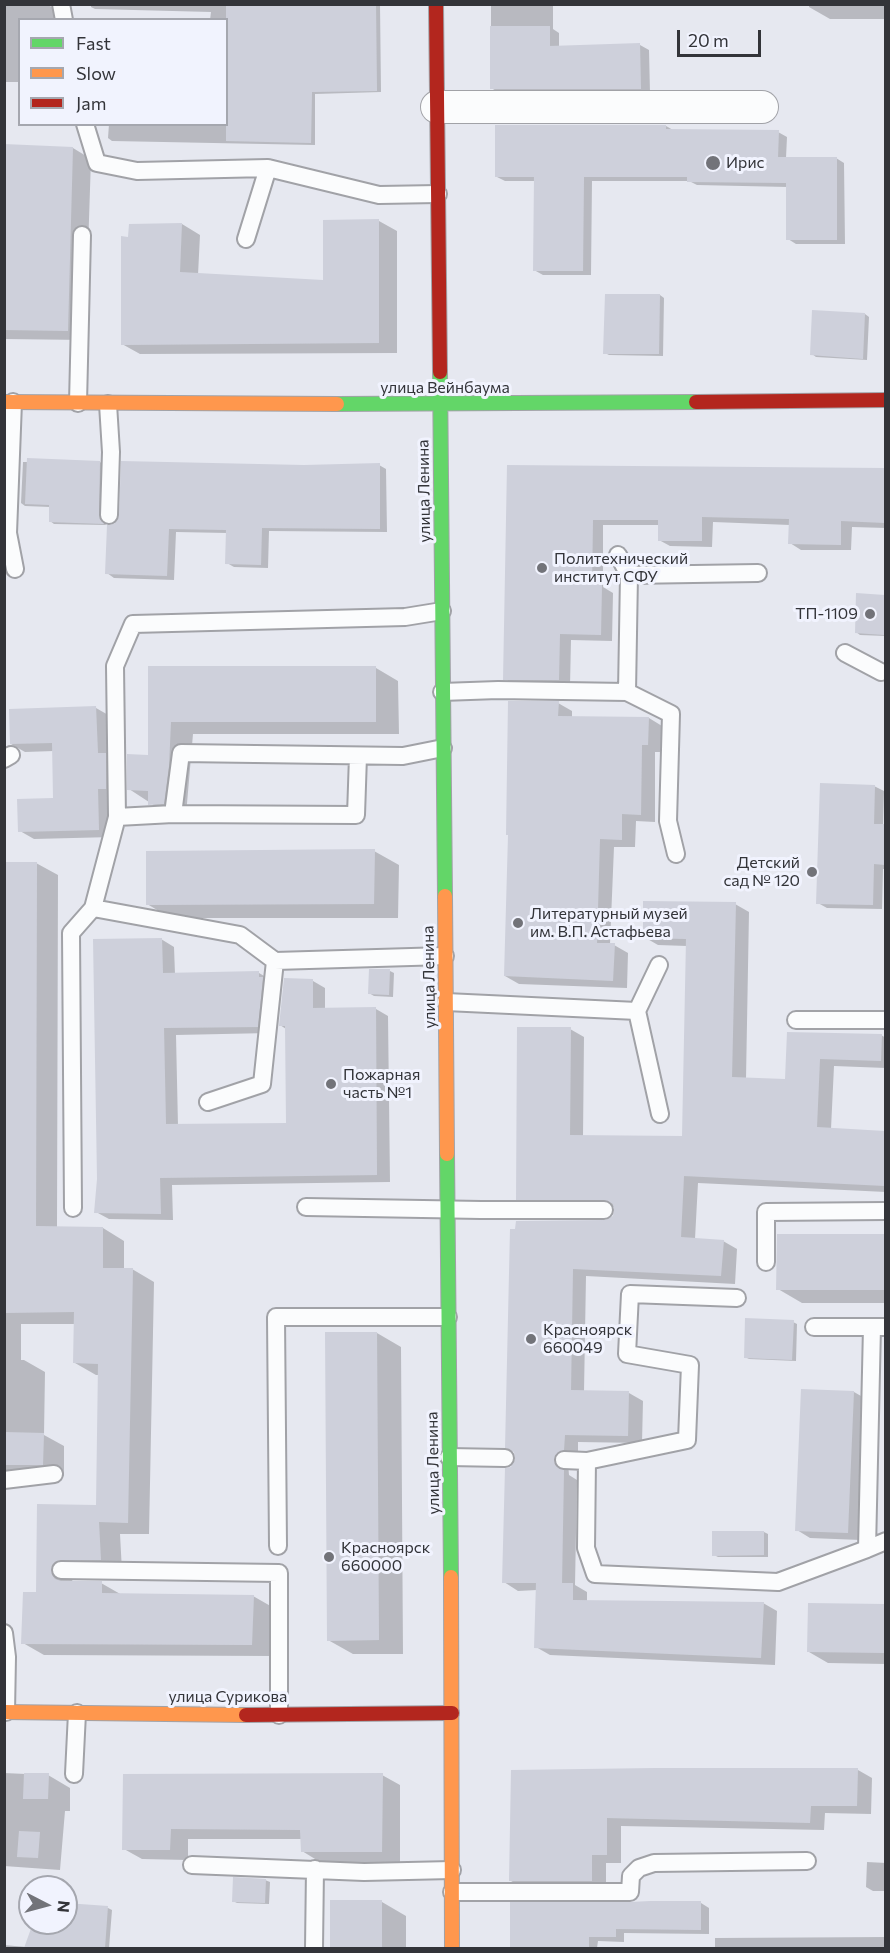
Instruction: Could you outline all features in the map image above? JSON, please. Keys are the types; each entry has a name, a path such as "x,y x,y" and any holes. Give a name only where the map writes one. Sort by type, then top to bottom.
{"main road":[{"name":"улица Ленина","path":"436,4 452,1713 452,1948"},
{"name":"улица Вейнбаума","path":"9,402 440,405 885,400"},
{"name":"улица Сурикова","path":"5,1712 452,1713"}],"street":[{"path":"437,107 762,106"}],"lane":[{"path":"86,126 97,163 137,171 268,168 379,195 438,194"},
{"path":"246,239 268,168"},
{"path":"78,403 82,235"},
{"path":"9,402 6,533 15,569"},
{"path":"108,404 111,452 110,515"},
{"path":"618,555 629,574 627,692"},
{"path":"629,574 759,573"},
{"path":"73,1208 71,933 93,908 117,817 115,666 133,624 405,617 442,611"},
{"path":"845,653 884,671"},
{"path":"442,692 498,690 627,692 671,714 668,820 676,854"},
{"path":"173,814 181,753 403,756 443,748"},
{"path":"117,817 173,814 356,815 358,756"},
{"path":"93,908 240,935 274,961 445,956"},
{"path":"208,1102 262,1084 274,961"},
{"path":"658,965 637,1011 660,1114"},
{"path":"446,1002 637,1011"},
{"path":"796,1020 885,1020"},
{"path":"306,1207 604,1210"},
{"path":"766,1262 766,1212 885,1211"},
{"path":"564,1460 587,1461 687,1440 690,1365 627,1354 630,1294 737,1298"},
{"path":"278,1546 276,1317 448,1317"},
{"path":"814,1327 879,1327 867,1548"},
{"path":"449,1457 505,1458"},
{"path":"587,1461 586,1548 596,1574 778,1582 885,1541"},
{"path":"4,1480 54,1474"},
{"path":"61,1570 279,1573 279,1714"},
{"path":"4,1633 7,1657 5,1712"},
{"path":"74,1774 77,1713"},
{"path":"452,1892 630,1892 631,1876 639,1868 654,1863 807,1861"},
{"path":"192,1865 363,1872 452,1870"},
{"path":"314,1948 315,1869"}],"building":[{"path":"226,4 376,4 377,91 312,92 311,143 226,141 228,18 226,18"},
{"path":"490,26 550,26 550,46 640,43 641,89 490,89"},
{"path":"495,125 666,125 666,129 779,130 778,157 837,157 837,240 786,240 786,183 687,182 687,177 584,177 583,271 533,271 534,177 495,177"},
{"path":"4,144 73,147 68,331 4,330"},
{"path":"379,219 379,343 121,345 121,236 128,237 129,224 182,223 180,272 323,280 323,220"},
{"path":"605,294 660,294 659,354 603,354"},
{"path":"812,310 865,313 863,359 810,355"},
{"path":"27,458 100,461 99,515 104,524 49,522 49,505 25,504"},
{"path":"121,461 304,465 380,463 380,529 262,528 261,565 225,564 226,530 169,529 167,576 105,574 107,525 114,524 119,515"},
{"path":"507,465 885,468 885,523 841,521 841,545 788,544 789,519 702,517 702,541 658,541 658,520 593,520 592,585 602,585 601,635 560,634 559,680 503,680"},
{"name":"ТП-1109","path":"856,593 885,595 884,635 855,633"},
{"path":"148,666 376,666 376,722 171,722 164,804 148,805 148,791 127,790 127,754 148,755"},
{"path":"508,701 559,701 558,716 649,717 648,745 642,745 641,815 622,814 622,840 600,839 597,943 615,943 613,981 504,976 508,835 506,835"},
{"path":"96,706 98,753 106,753 106,789 98,789 99,830 18,832 17,799 53,798 52,743 10,744 9,709"},
{"path":"820,783 875,785 874,824 885,824 885,865 874,864 873,905 816,904"},
{"path":"375,849 374,904 146,905 146,851"},
{"path":"4,862 37,862 36,1226 103,1227 103,1268 133,1268 128,1523 99,1522 101,1560 56,1561 52,1565 52,1575 61,1581 102,1581 102,1593 254,1595 252,1645 21,1644 23,1592 36,1592 37,1504 96,1505 98,1364 73,1363 74,1312 4,1313"},
{"path":"643,901 736,902 732,1077 785,1079 787,1032 882,1034 881,1061 820,1059 817,1127 885,1131 885,1186 684,1176 681,1237 724,1240 721,1276 573,1269 571,1390 629,1391 628,1436 565,1435 564,1450 555,1455 555,1465 564,1470 562,1583 573,1583 573,1600 764,1602 761,1658 534,1648 536,1583 502,1583 505,1468 511,1467 515,1459 514,1452 505,1448 510,1229 515,1229 516,1221 605,1220 613,1216 614,1211 613,1204 604,1200 516,1200 517,1027 571,1027 570,1135 682,1136 686,939 643,938"},
{"path":"162,938 163,973 259,971 259,977 263,977 258,1027 164,1028 166,1124 286,1123 285,1026 279,1026 284,978 313,979 313,1008 376,1007 377,1175 160,1178 161,1214 94,1213 97,1179 93,939"},
{"path":"369,969 390,969 389,995 368,994"},
{"path":"777,1234 885,1234 885,1290 776,1290"},
{"path":"745,1318 794,1320 792,1360 744,1358"},
{"path":"325,1332 377,1332 379,1640 327,1641"},
{"path":"801,1389 854,1391 848,1533 795,1531"},
{"path":"4,1432 44,1433 43,1465 4,1465"},
{"path":"712,1531 764,1531 764,1555 712,1556"},
{"path":"808,1603 885,1604 885,1653 807,1652"},
{"path":"858,1768 857,1806 811,1806 810,1823 607,1818 607,1855 592,1855 592,1881 509,1881 511,1770"},
{"path":"24,1773 49,1773 48,1799 23,1799"},
{"path":"383,1773 382,1852 301,1852 300,1830 171,1829 170,1850 122,1850 123,1774"},
{"path":"19,1831 40,1832 38,1858 17,1857"},
{"path":"233,1877 266,1879 265,1903 232,1902"},
{"path":"330,1900 382,1900 382,1948 330,1948"},
{"path":"701,1901 701,1930 616,1929 616,1937 589,1937 589,1948 510,1948 510,1902"},
{"path":"78,1904 108,1906 105,1948 24,1948 29,1935 78,1935"}],"traffic: fast":[{"path":"440,372 445,896"},
{"path":"337,404 696,402"},
{"path":"447,1154 451,1577"}],"traffic: slow":[{"path":"4,402 337,404"},
{"path":"445,896 447,1154"},
{"path":"451,1577 452,1948"},
{"path":"4,1712 246,1715"}],"traffic: jam":[{"path":"436,4 440,372"},
{"path":"696,402 886,400"},
{"path":"246,1715 452,1713"}],"place":[{"name":"Ирис","path":"713,163"},
{"name":"Политехнический институт СФУ","path":"542,568"},
{"name":"ТП-1109","path":"870,614"},
{"name":"Детский сад № 120","path":"812,872"},
{"name":"Литературный музей им. В.П. Астафьева","path":"518,923"},
{"name":"Пожарная часть №1","path":"331,1084"},
{"name":"Красноярск 660049","path":"531,1339"},
{"name":"Красноярск 660000","path":"329,1557"}]}
